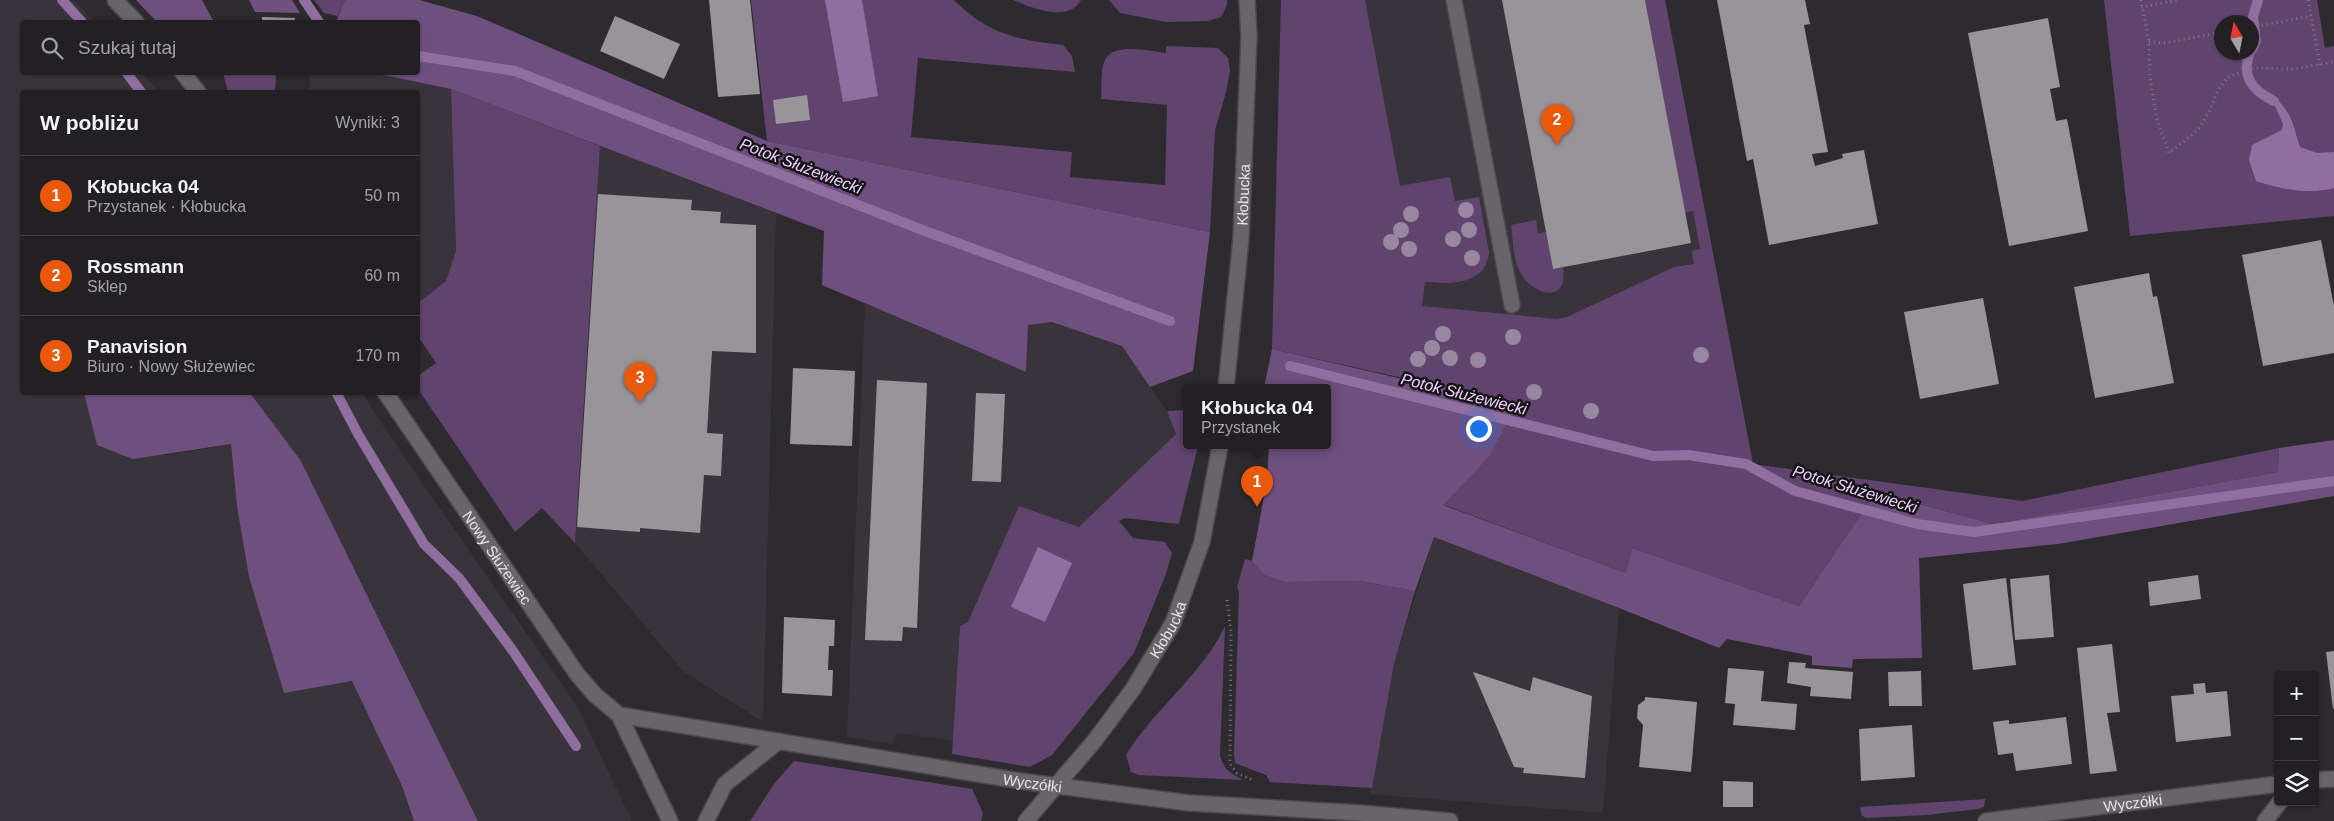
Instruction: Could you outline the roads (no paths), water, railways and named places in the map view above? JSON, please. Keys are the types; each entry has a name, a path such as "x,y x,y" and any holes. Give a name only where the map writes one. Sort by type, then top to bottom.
{"street":[{"path":"115,0 134,20"},
{"name":"Kłobucka","path":"1226,384 1241,238 1249,36 1247,0"},
{"path":"1454,0 1512,305"},
{"path":"184,75 196,90"},
{"name":"Nowy Służewiec","path":"387,395 577,674 595,695 619,715"},
{"name":"Kłobucka","path":"1026,821 1096,739 1133,690 1173,623 1202,542 1219,449"},
{"path":"619,715 670,821"},
{"name":"Wyczółki","path":"619,715 1020,781 1189,804 1360,813 1417,820 1450,821"},
{"path":"706,821 725,784 779,741"},
{"path":"2319,780 2334,779"},
{"name":"Wyczółki","path":"1986,821 2274,785"},
{"path":"2265,821 2277,806"}],"waterway":[{"path":"62,0 80,20"},
{"name":"Potok Służewiecki","path":"304,0 318,20"},
{"path":"2254,15 2258,0"},
{"name":"Potok Służewiecki","path":"420,56 515,71 925,231 1170,321"},
{"path":"2247,60 2250,82 2260,93 2274,101"},
{"path":"128,75 140,90"},
{"name":"Potok Służewiecki","path":"1290,366 1653,456 1688,455 1746,464 1795,491 1917,524 1974,532 2334,481"},
{"path":"338,395 358,434 424,544 459,578 513,651 576,746"}],"place":[{"name":"Rossmann","path":"1557,145"},
{"name":"Panavision","path":"640,403"},
{"name":"Kłobucka 04","path":"1257,507"}]}
